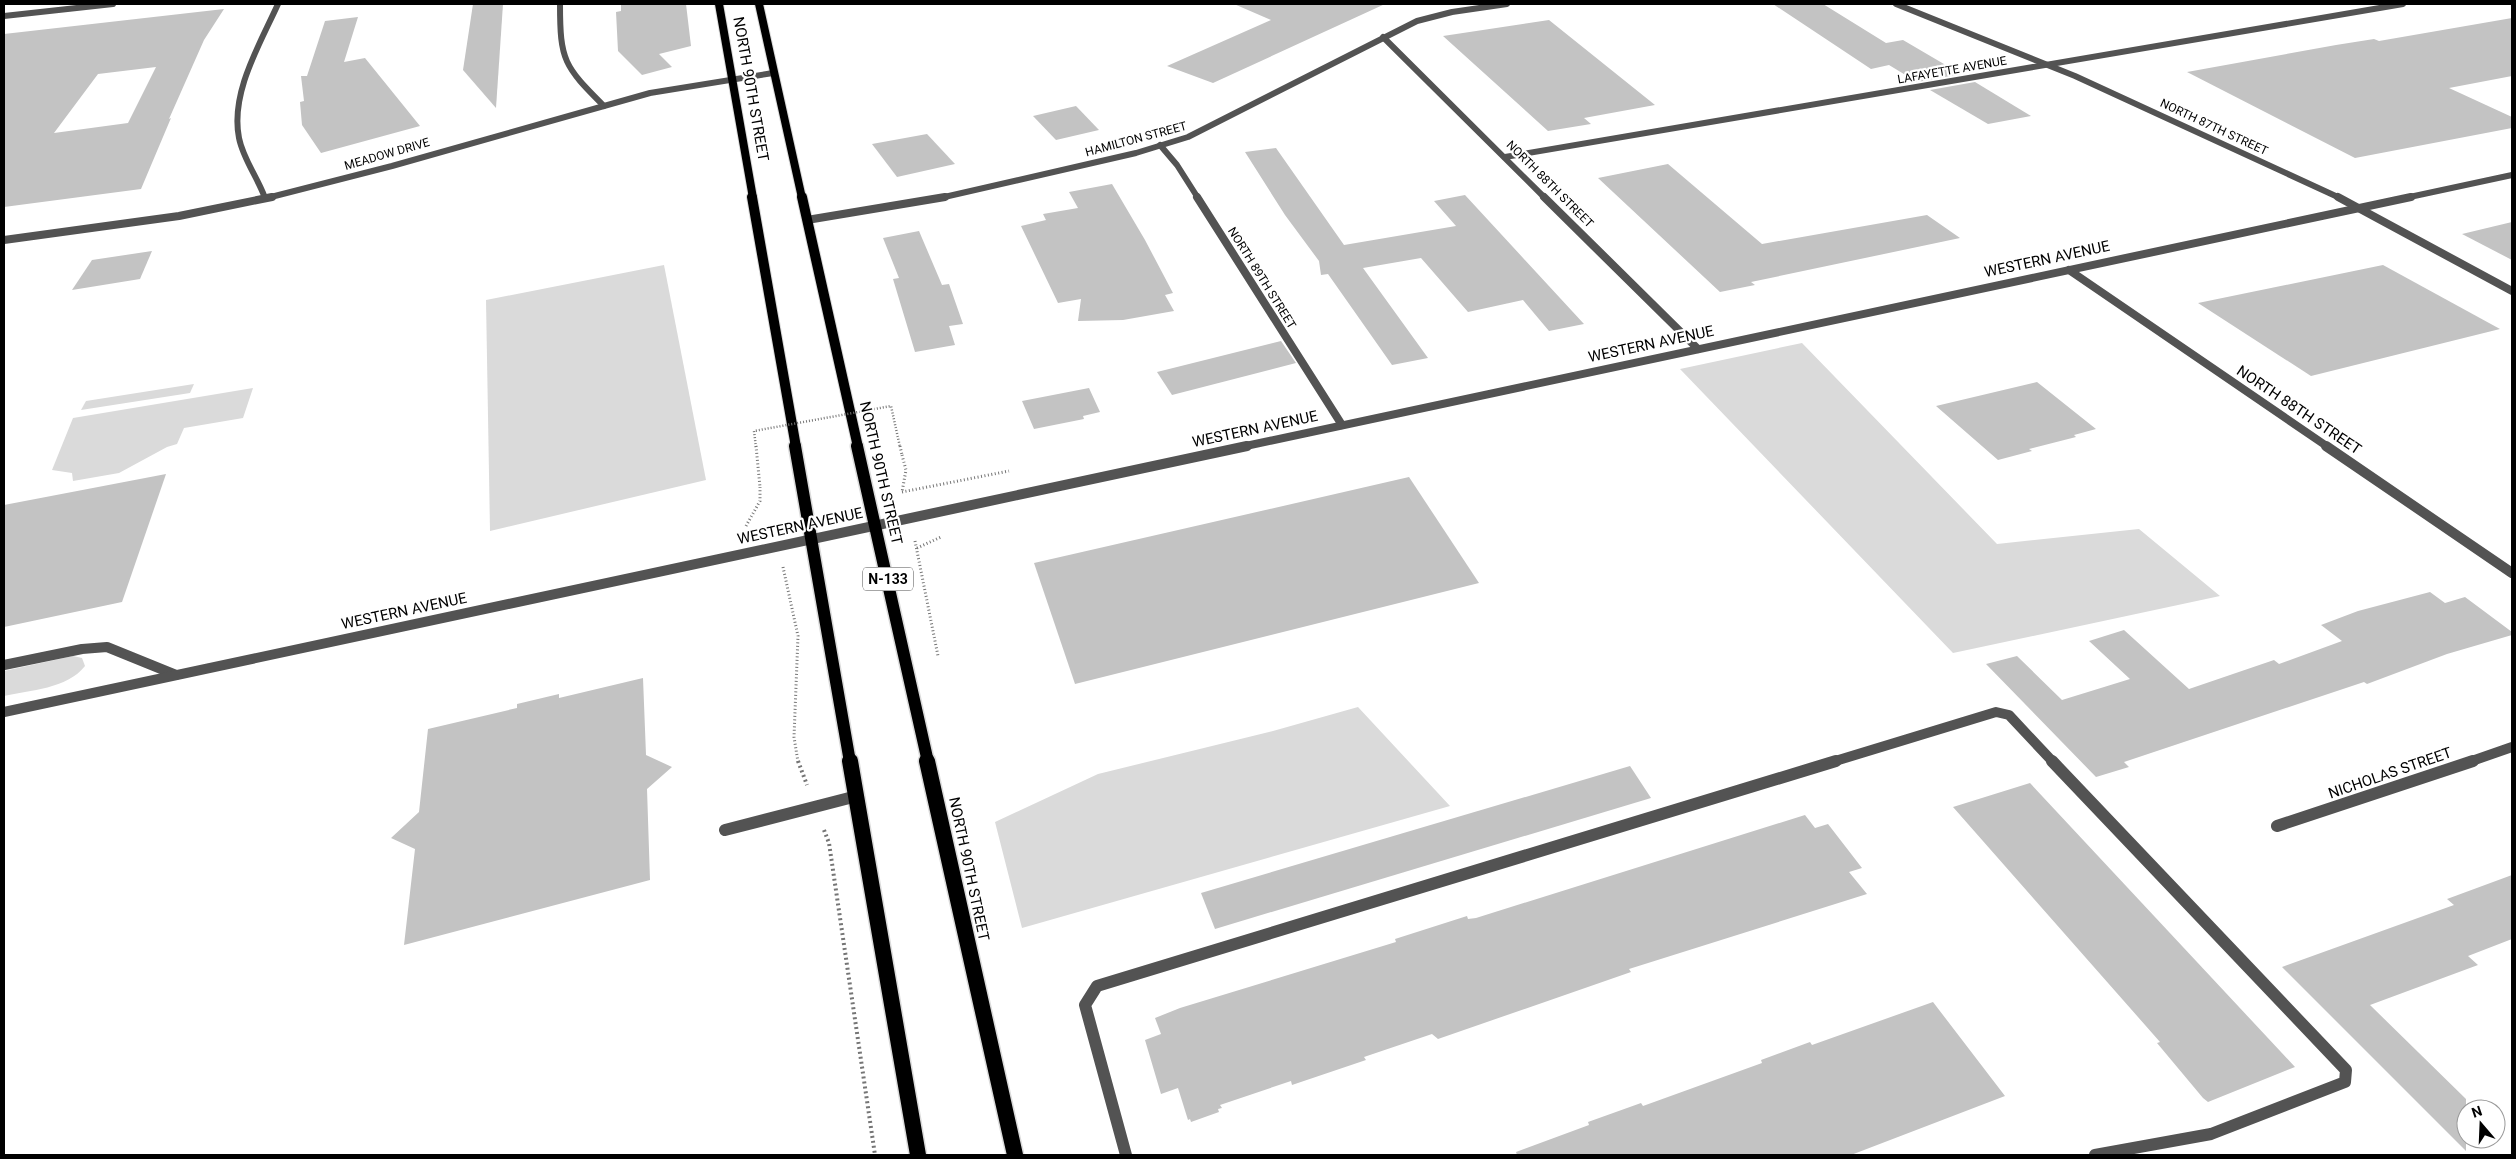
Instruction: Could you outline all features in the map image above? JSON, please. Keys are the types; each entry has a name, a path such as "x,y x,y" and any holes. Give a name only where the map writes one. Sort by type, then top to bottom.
{"main road":[{"name":"NORTH 90TH STREET","path":"719,4 918,1155"},
{"name":"NORTH 90TH STREET","path":"759,4 1015,1155"}],"street":[{"path":"4,16 113,4"},
{"path":"265,198 261,185 239,141 237,117 250,71 278,4"},
{"path":"560,4 560,36 563,58 571,73 604,106"},
{"name":"HAMILTON STREET","path":"807,220 939,198 1160,145 1212,127 1383,37 1433,16 1507,4"},
{"name":"NORTH 87TH STREET","path":"1896,4 2048,65 2324,189 2512,291"},
{"name":"LAFAYETTE AVENUE","path":"1505,157 2403,4"},
{"name":"NORTH 88TH STREET","path":"1383,37 1698,349"},
{"name":"MEADOW DRIVE","path":"4,240 202,212 265,198 678,87 774,73"},
{"name":"NORTH 89TH STREET","path":"1160,145 1177,165 1342,426"},
{"name":"WESTERN AVENUE","path":"4,712 2512,175"},
{"name":"NORTH 88TH STREET","path":"2069,270 2512,573"},
{"path":"4,665 82,649 107,647 176,675"},
{"path":"1126,1155 1085,1005 1097,986 1996,712 2008,715 2346,1070 2345,1082 2211,1134 2095,1155"},
{"name":"NICHOLAS STREET","path":"2277,826 2512,748"},
{"path":"726,830 857,796"}],"path":[{"path":"746,526 760,501 754,431 891,406 902,455"},
{"path":"917,548 938,656"},
{"path":"784,574 798,636 794,737 798,761 829,843 875,1155"}],"shaded area":[{"path":"664,265 706,480 490,531 486,300"},
{"path":"1802,343 1997,544 2139,529 2220,596 1953,653 1680,369"},
{"path":"194,384 190,393 81,410 86,401"},
{"path":"253,388 243,418 184,428 177,444 167,447 119,473 73,481 72,473 52,470 73,418"},
{"path":"73,656 82,658 85,666 68,680 48,687 4,696 4,671"},
{"path":"1358,707 1450,806 1022,928 995,822 1098,774 1273,731"}],"building":[{"path":"473,4 503,4 496,108 463,70"},
{"path":"621,4 686,4 691,46 659,54 672,67 642,75 618,51 616,12 621,11"},
{"path":"1234,4 1385,4 1213,83 1167,66 1271,20"},
{"path":"1773,4 1823,4 1886,43 1903,40 1961,74 1917,82 1889,65 1871,69"},
{"path":"224,9 204,40 141,189 4,207 4,34","holes":["156,67 128,123 54,133 98,74"]},
{"path":"358,17 344,62 365,58 420,126 321,153 302,125 300,102 304,101 301,76 307,76 325,21"},
{"path":"2512,18 2512,76 2449,88 2512,117 2512,128 2355,158 2187,72 2336,45 2374,39 2379,41"},
{"path":"1549,20 1655,105 1584,118 1591,124 1548,131 1443,36"},
{"path":"1975,82 2031,116 1988,124 1930,90"},
{"path":"1076,106 1099,130 1056,140 1033,116"},
{"path":"927,134 955,164 897,177 872,144"},
{"path":"1276,148 1344,245 1456,226 1434,201 1465,195 1584,324 1549,331 1523,300 1468,312 1421,258 1363,268 1428,358 1392,365 1328,274 1321,275 1319,261 1285,215 1245,152"},
{"path":"1668,164 1762,244 1927,215 1960,238 1751,282 1755,285 1720,292 1598,178"},
{"path":"1112,184 1173,293 1165,295 1174,311 1123,320 1078,321 1081,299 1058,303 1021,226 1046,220 1043,214 1078,208 1069,192"},
{"path":"2512,222 2512,260 2462,234"},
{"path":"919,231 942,285 949,284 963,324 949,326 955,345 915,352 893,279 899,278 883,238"},
{"path":"152,251 140,279 72,290 92,260"},
{"path":"2383,265 2500,329 2311,376 2198,303"},
{"path":"1281,341 1296,363 1172,395 1157,372"},
{"path":"2037,382 2096,429 2074,435 2076,437 2029,449 2032,451 1998,460 1936,406"},
{"path":"1089,388 1100,412 1083,416 1084,419 1034,429 1022,401"},
{"path":"166,474 122,602 4,627 4,505"},
{"path":"1409,477 1479,583 1075,684 1034,563"},
{"path":"2430,592 2445,603 2465,597 2512,632 2512,635 2447,654 2367,684 2364,682 2124,762 2129,767 2096,777 1986,664 2017,656 2062,700 2130,679 2089,641 2124,630 2189,689 2274,660 2279,664 2342,641 2321,625 2358,611"},
{"path":"643,678 646,755 672,767 647,789 650,880 404,945 415,849 391,838 419,812 428,729 517,708 517,704 559,694 559,698"},
{"path":"1630,766 1651,798 1215,929 1201,893"},
{"path":"2030,783 2295,1067 2208,1102 2203,1098 2157,1043 2160,1042 1953,807"},
{"path":"1805,815 1815,828 1828,824 1862,868 1849,872 1867,894 1629,969 1631,972 1438,1039 1432,1034 1364,1057 1366,1060 1292,1085 1291,1081 1220,1105 1222,1108 1218,1109 1219,1112 1191,1122 1190,1119 1188,1120 1178,1088 1161,1094 1145,1040 1161,1034 1155,1018 1180,1008 1396,942 1395,939 1467,916 1468,919 1476,918"},
{"path":"2512,875 2512,939 2468,956 2478,965 2370,1005 2466,1099 2456,1099 2456,1141 2282,967 2454,905 2447,899"},
{"path":"1933,1002 2005,1096 1851,1155 1517,1155 1516,1152 1589,1125 1588,1122 1641,1103 1643,1106 1762,1063 1761,1060 1810,1042 1812,1045"}]}
